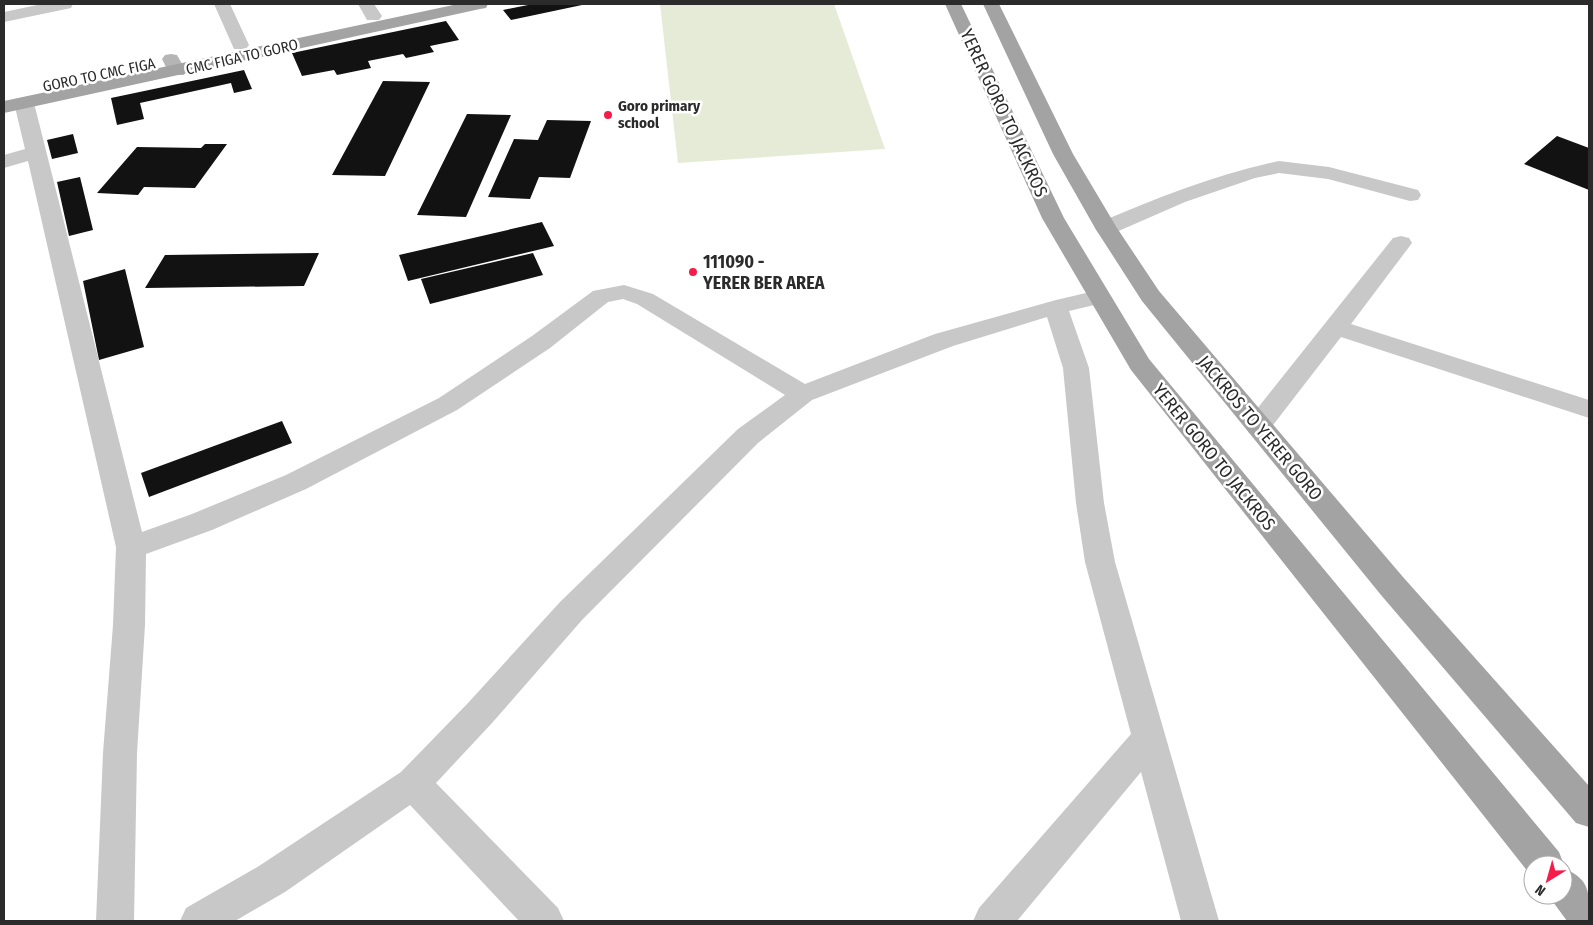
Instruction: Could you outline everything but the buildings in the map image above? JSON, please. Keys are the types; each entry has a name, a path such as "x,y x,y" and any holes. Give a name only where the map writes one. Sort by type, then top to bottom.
{"main road":[{"name":"GORO TO CMC FIGA","path":"174,65 370,10 429,4"},
{"name":"CMC FIGA TO GORO","path":"10,102 174,65 480,4"},
{"name":"YERER GORO TO JACKROS","path":"953,4 1053,218 1140,364 1538,855"},
{"name":"JACKROS TO YERER GORO","path":"991,4 1063,154 1106,228 1150,296 1392,586 1589,811"},
{"path":"1573,898 1589,918"}],"street":[{"path":"4,17 65,4"},
{"path":"222,4 240,45"},
{"path":"10,102 36,152 130,547 129,625 120,752 115,921"},
{"path":"4,162 36,152"},
{"path":"1106,228 1177,198 1250,173 1279,167 1329,173 1410,195"},
{"path":"1258,426 1401,243"},
{"path":"130,547 202,522 296,482 448,404 541,342 601,296 624,292 645,299 804,394"},
{"path":"199,921 272,879 413,783 480,713 571,610 748,436 804,394 944,340 1056,307 1099,298"},
{"path":"1056,307 1076,368 1090,503 1100,562 1200,921"},
{"path":"1336,327 1589,409"},
{"path":"992,921 1148,739"},
{"path":"413,783 545,921"}],"green space":[{"path":"660,4 834,4 885,149 678,163"}],"place":[{"name":"Goro primary school","path":"608,115"},
{"name":"111090 - YERER BER AREA","path":"693,272"}]}
